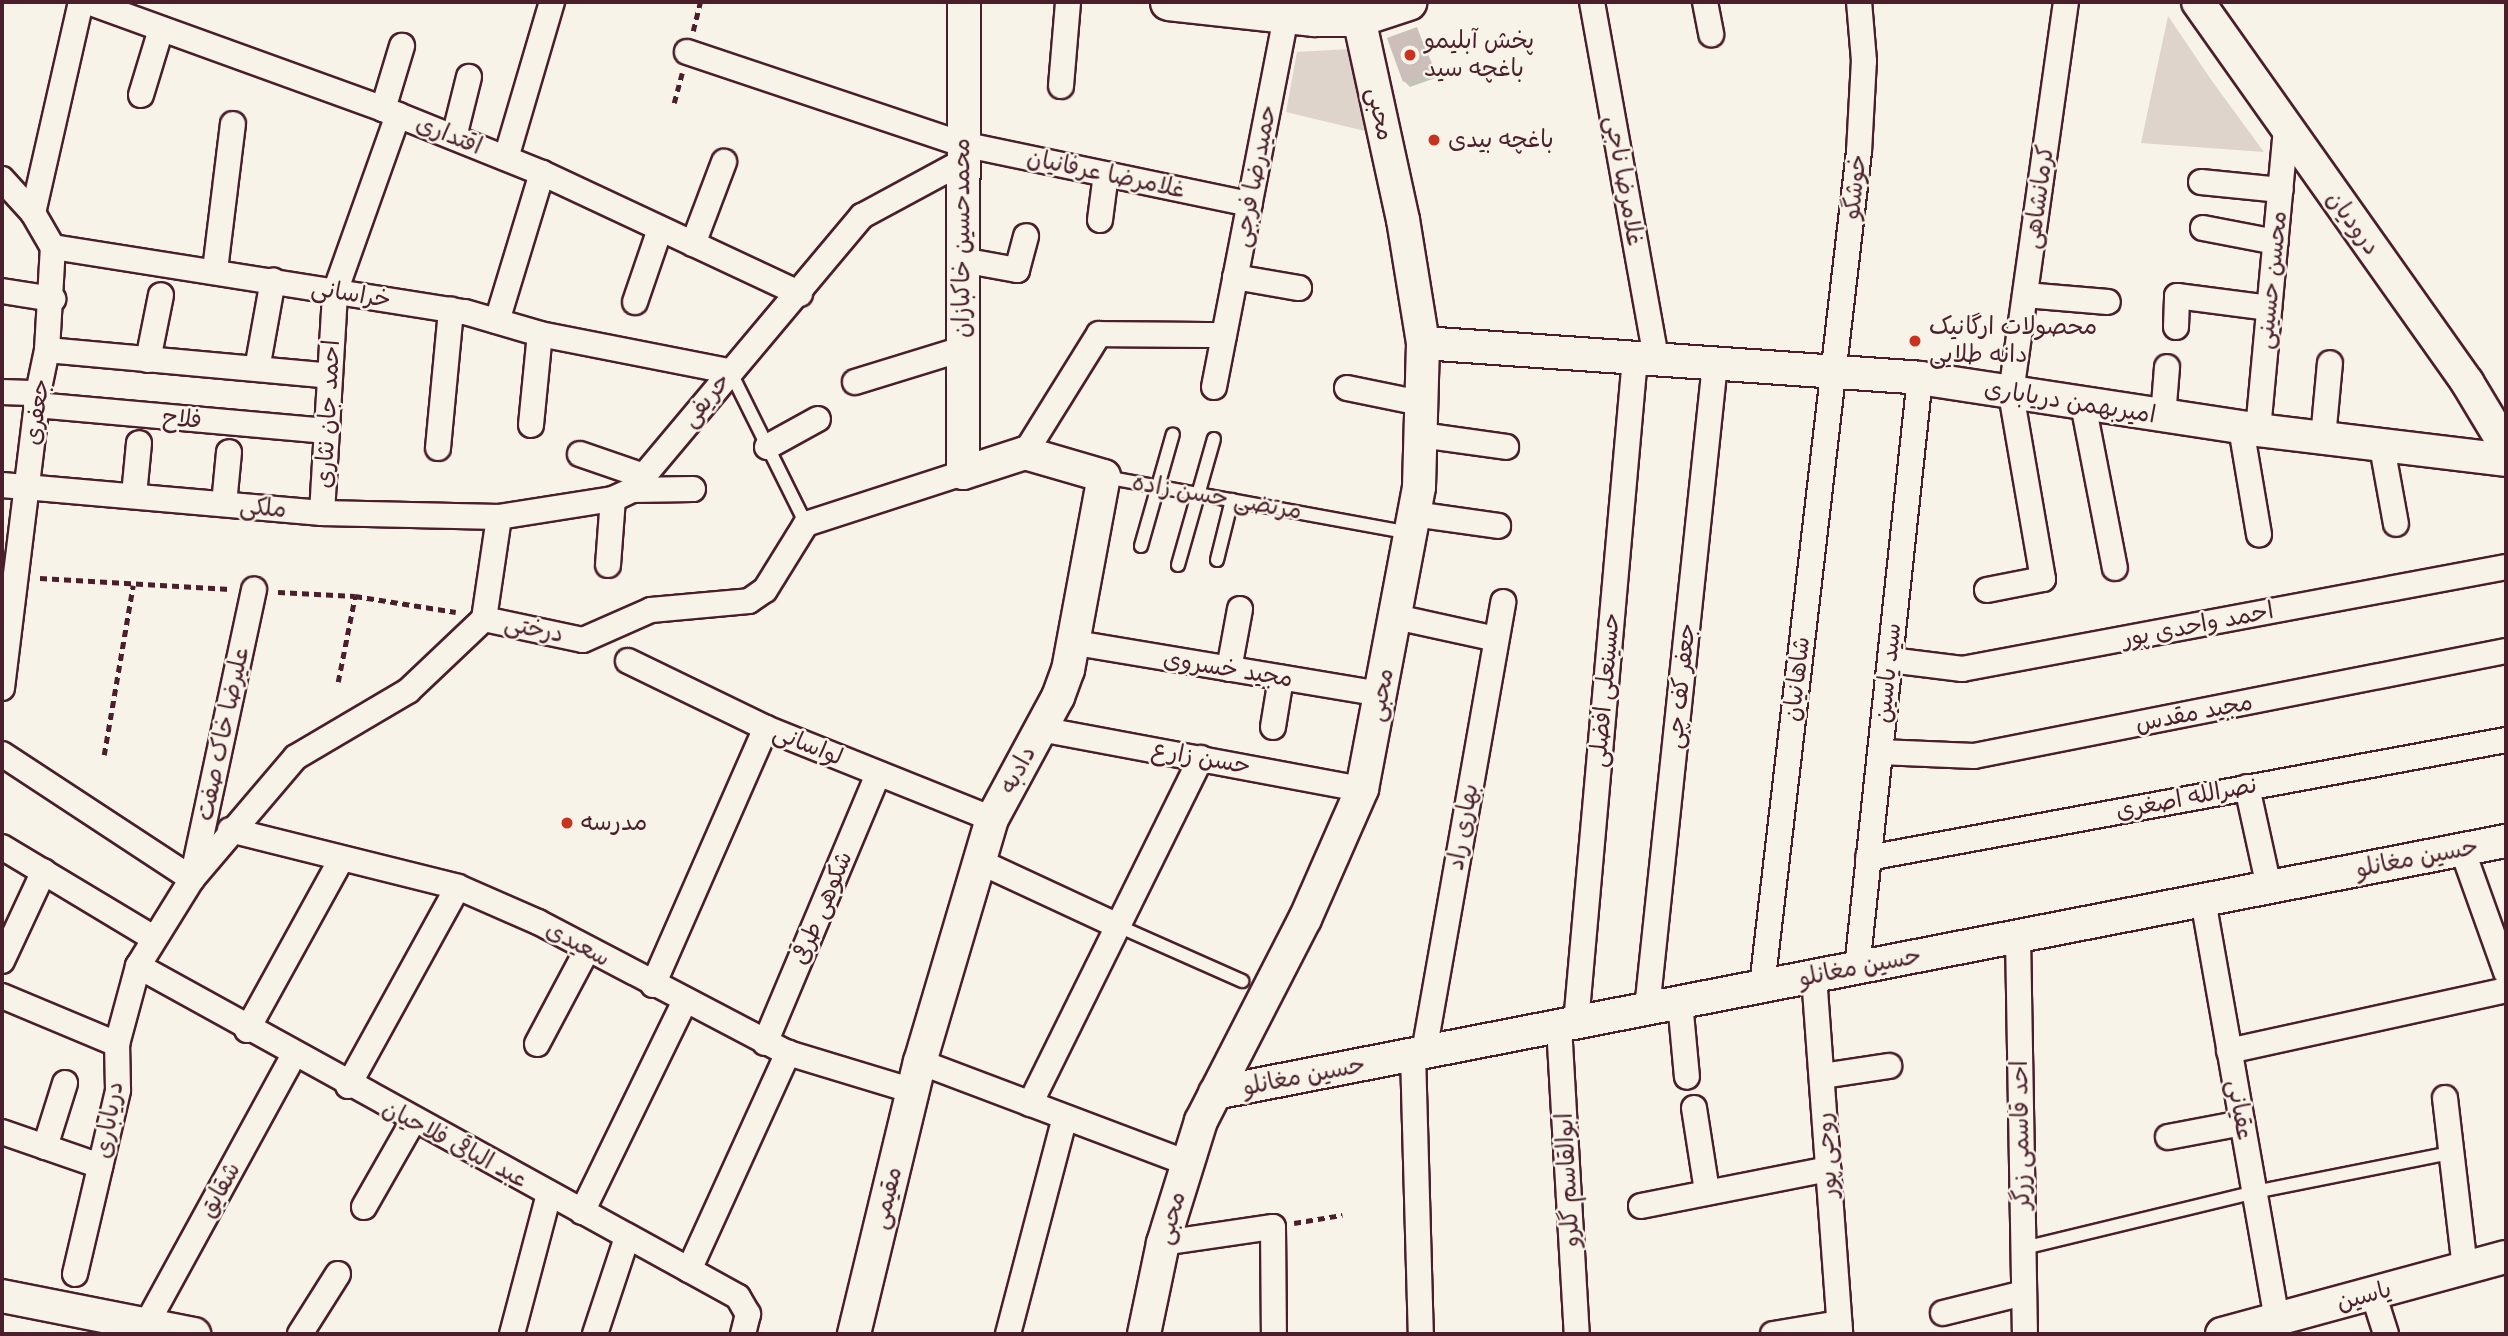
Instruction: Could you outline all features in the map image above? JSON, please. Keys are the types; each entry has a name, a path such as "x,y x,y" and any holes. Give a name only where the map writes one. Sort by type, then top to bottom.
{"main road":[{"path":"1168,2 1359,18 1408,2"}],"street":[{"path":"33,213 81,2"},
{"name":"اقتداری","path":"88,2 391,112 506,158 800,294"},
{"path":"506,158 552,2"},
{"name":"محمدحسین خاکبازان","path":"963,474 964,2"},
{"path":"1061,86 1068,2"},
{"name":"غلامرضا ناجی","path":"1592,2 1645,359"},
{"path":"1704,2 1711,34"},
{"name":"خوشگو","path":"1833,372 1859,152 1864,61 1858,2"},
{"name":"کرمانشاهی","path":"1986,590 2043,579 2011,393 2066,2"},
{"name":"درودیان","path":"2198,2 2467,382 2506,447"},
{"name":"حمیدرضا فرجی","path":"1214,387 1250,204 1309,12"},
{"name":"محبی","path":"1144,1334 1163,1243 1187,1163 1215,1093 1321,886 1362,789 1413,523 1421,435 1423,343 1403,220 1359,18"},
{"path":"141,95 160,29"},
{"name":"احمد جان نثاری","path":"322,513 335,292 391,112 401,46"},
{"name":"غلامرضا عرفانیان","path":"687,52 962,153 1106,174 1250,204"},
{"path":"454,137 469,77"},
{"path":"215,270 233,124"},
{"name":"محسن حسینی","path":"2259,534 2249,429 2269,308 2287,130"},
{"name":"حریفی","path":"630,488 729,371 800,294 862,216 962,153"},
{"path":"693,244 724,162"},
{"path":"497,321 542,173"},
{"path":"1100,220 1106,174"},
{"path":"2,179 33,213 53,247"},
{"path":"2201,181 2281,190"},
{"path":"2203,228 2276,242"},
{"path":"635,302 660,229"},
{"path":"962,260 1017,270 1026,236"},
{"name":"خراسانی","path":"53,247 215,270 451,310 540,334 729,371"},
{"name":"جعفری","path":"2,688 19,576 37,399 47,350 53,299 53,247"},
{"path":"1235,277 1299,288"},
{"path":"257,369 273,281"},
{"path":"2,291 53,299"},
{"path":"148,360 161,295"},
{"path":"2025,295 2108,302"},
{"path":"2176,327 2177,296 2269,308"},
{"path":"438,448 451,310"},
{"path":"531,425 540,334"},
{"path":"806,524 1025,453 1099,334 1224,335"},
{"name":"امیربهمن دریاباری","path":"1423,343 1920,378 2163,417 2382,447 2506,460"},
{"path":"855,382 962,349"},
{"path":"47,350 330,376"},
{"name":"حسینعلی افضلی","path":"1568,1024 1645,359"},
{"path":"2323,438 2330,363"},
{"name":"جعفر کف چی","path":"1647,1009 1715,364"},
{"path":"2163,417 2167,367"},
{"name":"شاهانیان","path":"1762,986 1833,372"},
{"name":"سید یاسین","path":"1857,968 1920,378"},
{"path":"1347,388 1421,403"},
{"name":"فلاح","path":"2,392 37,399 327,431"},
{"path":"2083,404 2115,568"},
{"path":"767,447 818,419"},
{"path":"1421,435 1506,447"},
{"path":"134,495 139,443"},
{"path":"2382,447 2396,524"},
{"path":"223,504 229,452"},
{"name":"مرتضی حسن زاده","path":"1025,453 1104,476"},
{"path":"580,454 630,488"},
{"name":"دادبه","path":"917,1076 992,819 1058,697 1076,643 1104,476"},
{"name":"ملکی","path":"2,485 28,485 322,513 499,517"},
{"path":"608,565 630,488"},
{"path":"484,619 499,517 630,488 693,489"},
{"path":"1413,523 1498,526"},
{"name":"درختی","path":"138,966 152,937 192,878 230,830 296,757 408,691 484,619 583,640 651,610 749,601 765,590 806,524"},
{"name":"احمد واحدی پور","path":"1890,660 1962,669 2506,567"},
{"name":"علیرضا خاک صفت","path":"192,878 254,590"},
{"name":"بهاری راد","path":"1421,1334 1418,1053 1503,602"},
{"path":"1229,669 1240,609"},
{"path":"1396,617 1496,639"},
{"name":"مجید خسروی","path":"1076,643 1381,694"},
{"name":"مجید مقدس","path":"1880,752 1974,756 2506,651"},
{"name":"لواسانی","path":"628,662 766,728 992,819"},
{"path":"1273,727 1281,678"},
{"path":"653,985 766,728"},
{"name":"حسن زارع","path":"1040,729 1362,789"},
{"name":"نصرالله اصغری","path":"1868,858 2506,740"},
{"path":"2,754 192,878"},
{"path":"1030,1104 1202,758"},
{"name":"شکوهی طرقی","path":"765,1043 878,774"},
{"path":"2247,787 2269,887"},
{"name":"سعیدی","path":"230,830 458,887 788,1053 917,1076 1030,1104 1187,1163"},
{"name":"حسین مغانلو","path":"1215,1093 2506,841"},
{"path":"2,847 152,937"},
{"path":"2462,849 2506,972"},
{"path":"247,1030 342,858"},
{"path":"978,861 1118,926"},
{"path":"2,961 44,872"},
{"path":"348,1086 458,887"},
{"name":"عقیانی","path":"2203,900 2277,1319"},
{"name":"احد قاسمی زرگر","path":"2018,936 2025,1334"},
{"path":"537,1044 587,950"},
{"name":"عبد الباقی فلاحیان","path":"138,966 293,1056 689,1270 746,1304 748,1314 743,1334"},
{"name":"دریاباری","path":"75,1274 118,1090 117,1044 138,966"},
{"name":"روحی پور","path":"1814,976 1839,1328"},
{"path":"2229,1051 2506,990"},
{"path":"2,996 117,1044"},
{"path":"582,1212 685,1001"},
{"path":"1680,1002 1687,1077"},
{"name":"ابوالقاسم گلرو","path":"1568,1024 1577,1334"},
{"path":"689,1270 788,1053"},
{"name":"شقایق","path":"146,1325 293,1056"},
{"path":"1822,1076 1889,1066"},
{"name":"مقیمی","path":"854,1334 917,1076"},
{"path":"45,1147 65,1083"},
{"path":"2445,1098 2465,1268"},
{"path":"1694,1108 1707,1191"},
{"path":"1008,1334 1065,1117"},
{"path":"364,1207 413,1121"},
{"path":"2168,1137 2242,1123"},
{"path":"2,1132 100,1166"},
{"path":"1641,1206 1828,1169"},
{"path":"512,1334 549,1195"},
{"path":"1163,1243 1273,1227 1275,1334"},
{"path":"595,1334 627,1237"},
{"name":"یاسین","path":"2222,1334 2506,1257"},
{"path":"300,1334 338,1274"},
{"path":"1943,1313 2024,1293"},
{"path":"2373,1293 2386,1334"},
{"path":"2,1296 194,1334"},
{"path":"1773,1334 1839,1328"}],"lane":[{"path":"729,371 806,524"},
{"path":"1142,546 1173,434"},
{"path":"1178,565 1214,439"},
{"name":"مرتضی حسن زاده","path":"1104,476 1232,500 1413,523"},
{"path":"1217,560 1232,500"},
{"path":"1118,926 1242,981"},
{"path":"2024,1248 2255,1192 2451,1153"}],"path":[{"path":"104,755 133,585"},
{"path":"338,682 355,596"},
{"path":"1273,1227 1342,1215"}],"shaded area":[{"path":"2168,16 2212,81 2264,152 2141,143"},
{"path":"1349,49 1365,131 1286,112 1297,52"}],"building":[{"name":"پخش آبلیمو باغچه سید","path":"1417,27 1433,71 1403,82 1387,38"}],"place":[{"name":"پخش آبلیمو باغچه سید","path":"1410,55"},
{"name":"باغچه بیدی","path":"1434,140"},
{"name":"محصولات ارگانیک دانه طلایی","path":"1915,341"},
{"name":"مدرسه","path":"567,823"}]}
